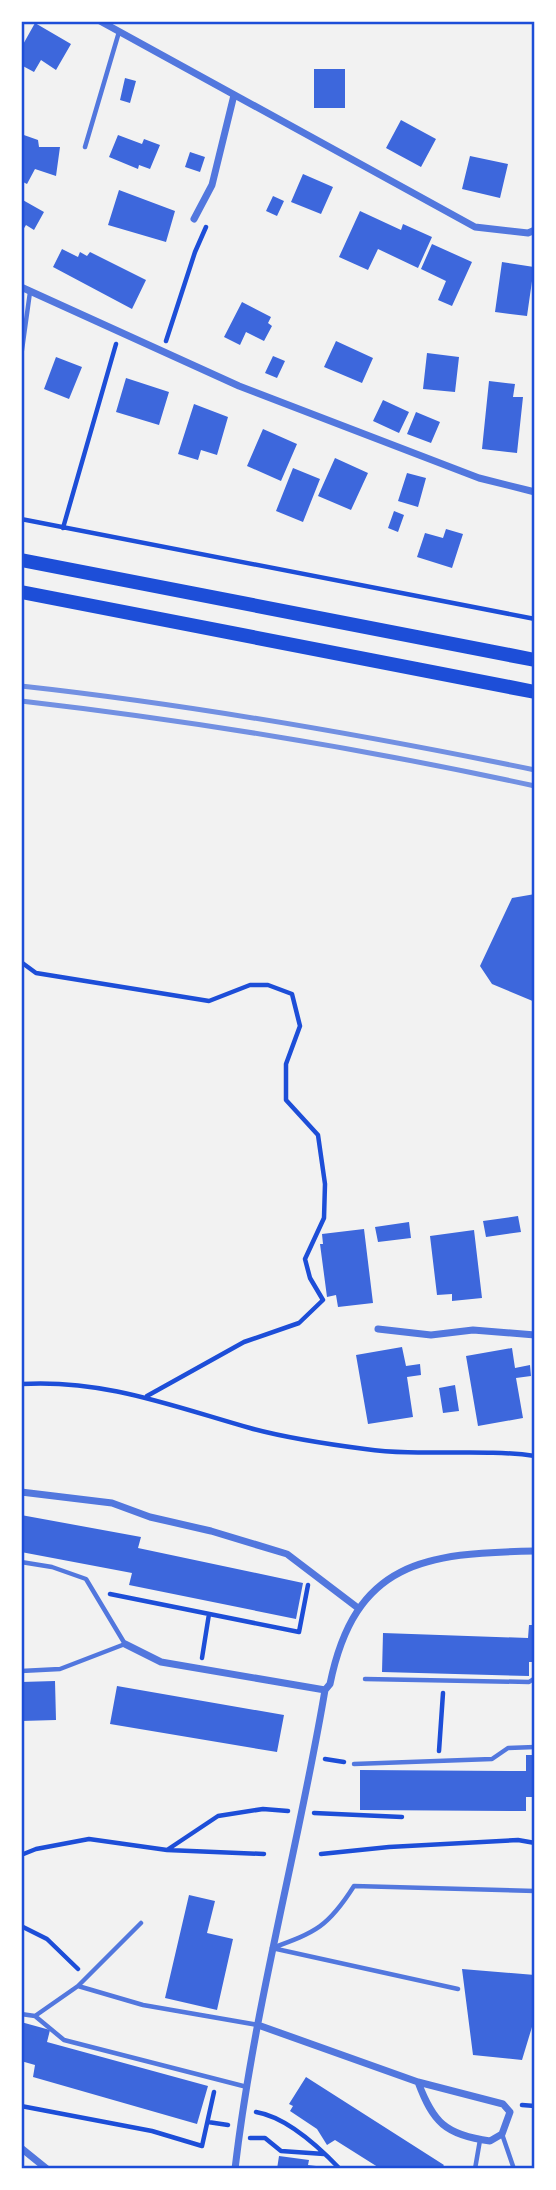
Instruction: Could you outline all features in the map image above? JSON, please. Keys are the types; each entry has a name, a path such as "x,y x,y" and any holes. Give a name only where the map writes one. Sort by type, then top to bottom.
{"main road":[{"path":"21,560 535,660"},
{"path":"21,592 535,692"}],"street":[{"path":"100,21 475,227 528,233 535,230"},
{"path":"194,219 212,185 234,95"},
{"path":"21,287 239,386 479,478 535,492"},
{"path":"378,1329 431,1335 473,1330 535,1335"},
{"path":"21,1492 112,1503 150,1517 211,1531 287,1554 358,1608"},
{"path":"235,2169 271,1948 314,1756 325,1690 330,1684 344,1632 358,1608 373,1591 391,1577 435,1559 535,1551"},
{"path":"125,1644 161,1662 325,1690"},
{"path":"258,2025 418,2081 503,2104 510,2112 502,2134 490,2141 447,2130 429,2112 418,2081"},
{"path":"21,2148 47,2169"}],"lane":[{"path":"85,147 119,32"},
{"path":"21,357 30,291"},
{"path":"21,1562 52,1567 86,1579 125,1644 60,1669 21,1671"},
{"path":"365,1679 528,1682 535,1678"},
{"path":"354,1764 492,1759 508,1748 535,1747"},
{"path":"271,1948 317,1932 340,1910 354,1886 535,1891"},
{"path":"35,2016 78,1986 141,1923"},
{"path":"271,1948 458,1989"},
{"path":"78,1986 144,2005 258,2025"},
{"path":"21,2014 35,2016 64,2040 248,2087"},
{"path":"502,2134 514,2169"},
{"path":"475,2169 480,2140"}],"path":[{"path":"162,352 194,251"},
{"path":"63,528 119,332"},
{"path":"21,519 535,619"},
{"path":"21,962 36,973 209,1001 250,985 268,985 292,994 300,1026 286,1064 286,1100 318,1135 325,1184 324,1218 305,1259 310,1278 323,1300 299,1323 244,1342 146,1396"},
{"path":"21,1384 54,1382 146,1396 252,1428 366,1450 439,1453 500,1451 535,1456"},
{"path":"86,1579 109,1594 299,1632 307,1588 313,1572"},
{"path":"200,1668 209,1614"},
{"path":"439,1761 443,1697"},
{"path":"314,1756 354,1764"},
{"path":"167,1850 218,1816 262,1809 402,1817"},
{"path":"21,1855 36,1849 89,1839 167,1850 264,1854"},
{"path":"321,1854 415,1845 518,1840 535,1843"},
{"path":"21,1926 47,1939 86,1977"},
{"path":"21,2106 152,2131 202,2146 217,2079"},
{"path":"530,2106 535,2100"},
{"path":"244,2110 277,2119 325,2154 340,2169"},
{"path":"239,2138 265,2138 281,2151 325,2154"}],"building":[{"path":"35,23 71,44 56,70 41,60 34,72 21,65 21,48"},
{"path":"314,69 345,69 345,108 314,108"},
{"path":"125,78 136,81 130,103 120,100"},
{"path":"401,120 436,139 421,167 386,148"},
{"path":"21,134 38,140 39,147 60,147 56,176 35,169 27,184 21,181"},
{"path":"118,135 142,144 144,139 160,145 150,169 139,165 138,169 109,157"},
{"path":"190,152 205,157 200,172 185,167"},
{"path":"470,156 508,164 500,198 462,189"},
{"path":"303,174 333,187 321,214 291,202"},
{"path":"119,190 175,211 166,242 108,225"},
{"path":"273,196 284,201 277,216 266,211"},
{"path":"21,199 44,212 34,230 26,225 21,233"},
{"path":"360,211 401,230 403,224 432,237 418,268 378,249 368,270 339,257"},
{"path":"432,244 472,262 452,306 438,300 446,281 421,269"},
{"path":"62,249 78,257 80,252 87,256 90,252 146,280 132,309 53,267"},
{"path":"502,262 534,267 527,316 495,312"},
{"path":"242,302 271,317 268,323 272,326 264,341 246,332 240,345 224,337"},
{"path":"336,341 373,358 362,383 324,367"},
{"path":"427,353 459,357 455,392 423,389"},
{"path":"273,356 285,361 277,378 265,373"},
{"path":"56,357 82,367 69,399 44,389"},
{"path":"126,378 169,392 159,425 116,412"},
{"path":"489,381 515,384 513,397 523,397 517,453 482,449"},
{"path":"383,400 409,412 399,433 373,421"},
{"path":"194,404 228,417 217,455 201,450 198,460 178,454"},
{"path":"416,412 440,422 431,443 407,434"},
{"path":"263,429 297,444 281,481 247,466"},
{"path":"335,458 368,473 351,510 318,496"},
{"path":"293,468 320,479 303,522 276,511"},
{"path":"407,473 426,478 418,507 398,501"},
{"path":"394,511 404,515 398,532 388,528"},
{"path":"446,529 463,534 452,568 417,557 425,533 443,538"},
{"path":"535,894 535,1002 492,984 480,966 512,898"},
{"path":"518,1216 521,1232 486,1237 483,1221"},
{"path":"409,1222 411,1238 378,1242 375,1227"},
{"path":"364,1229 373,1303 338,1307 336,1295 327,1297 320,1244 323,1244 322,1234"},
{"path":"474,1230 482,1298 452,1301 452,1294 437,1295 430,1236"},
{"path":"402,1347 406,1366 420,1364 421,1375 407,1377 413,1417 368,1424 356,1355"},
{"path":"512,1348 515,1368 530,1365 531,1376 516,1378 523,1418 478,1426 466,1356"},
{"path":"455,1385 459,1411 443,1413 439,1388"},
{"path":"21,1515 141,1537 138,1548 303,1583 296,1619 129,1585 132,1573 21,1552"},
{"path":"529,1625 535,1625 535,1662 529,1662 529,1676 382,1672 383,1633 528,1638"},
{"path":"55,1681 56,1720 21,1721 21,1682"},
{"path":"117,1686 284,1715 277,1752 110,1724"},
{"path":"526,1755 535,1755 535,1797 526,1797 526,1811 360,1810 360,1770 526,1771"},
{"path":"189,1895 215,1901 207,1933 233,1939 217,2010 165,1998"},
{"path":"462,1969 535,1975 535,2017 522,2060 473,2055"},
{"path":"21,2022 50,2030 47,2042 208,2086 197,2124 33,2077 35,2065 21,2061"},
{"path":"306,2077 444,2165 441,2169 381,2169 335,2140 327,2145 317,2129 290,2111 293,2106 289,2104"},
{"path":"279,2156 309,2160 308,2165 316,2166 316,2169 277,2169"}],"railway":[{"path":"21,686 279,722 535,770"},
{"path":"21,701 279,737 535,786"}]}
